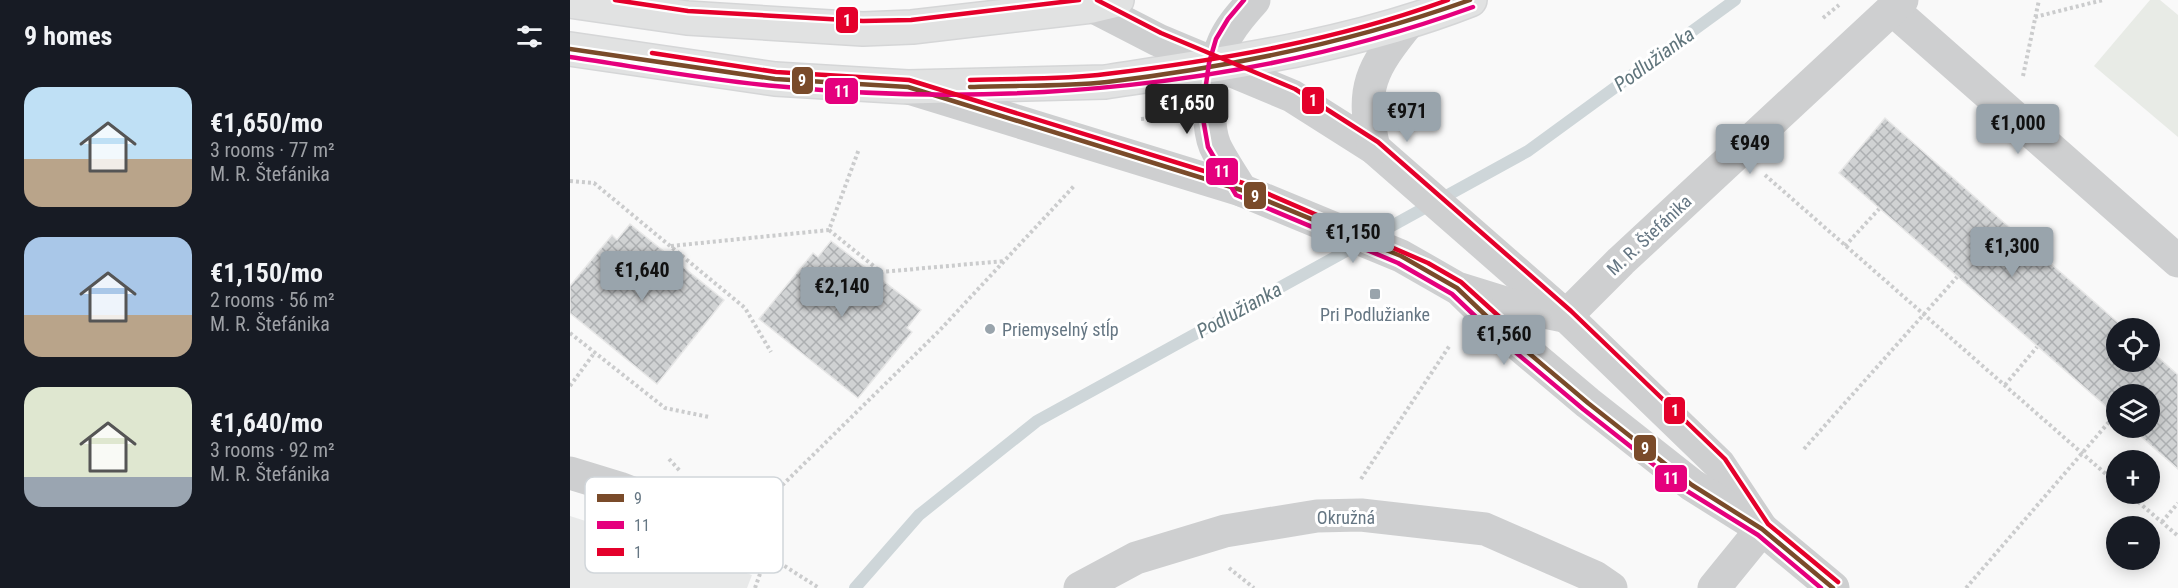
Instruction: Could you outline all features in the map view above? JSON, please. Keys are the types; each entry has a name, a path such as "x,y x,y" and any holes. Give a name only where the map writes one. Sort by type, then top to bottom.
{"main road":[{"path":"570,49 775,79 908,87 1084,84 1216,65 1325,45 1409,22 1470,0"},
{"path":"570,1 687,18 864,29 912,27 1105,3"}],"street":[{"path":"1241,190 1215,144 1209,113 1216,65 1223,42 1234,23 1254,0"},
{"path":"1105,3 1158,40 1292,96 1374,148 1566,316 1719,464 1762,529"},
{"name":"M. R. Štefánika","path":"1566,316 1737,152 1897,5 2015,118 2178,261"},
{"path":"1374,148 1366,114 1369,87 1383,54 1409,22"},
{"path":"908,87 1241,190 1401,256 1457,288 1515,306 1566,316"},
{"path":"1457,288 1500,329 1588,403 1692,485 1762,529 1833,588"},
{"path":"1566,316 1574,360 1588,403"},
{"path":"570,473 585,478"},
{"name":"Okružná","path":"1080,588 1136,558 1225,531 1317,516 1361,515 1485,529 1595,577 1611,588"},
{"path":"1714,588 1762,529"}],"path":[{"path":"1824,18 1845,0"},
{"path":"2015,118 2039,0"},
{"path":"2035,17 2103,0"},
{"path":"1133,120 1178,116"},
{"path":"828,230 860,149"},
{"path":"1737,152 2106,474"},
{"path":"570,181 594,183 745,308 771,352"},
{"path":"783,485 939,331 1075,184"},
{"path":"1845,246 1879,209"},
{"path":"670,246 828,230 881,272 1005,261"},
{"path":"1804,449 1957,277"},
{"path":"570,333 665,408 709,417"},
{"path":"1361,515 1358,482 1450,345"},
{"path":"2005,385 2037,347"},
{"path":"570,386 595,352"},
{"path":"1966,588 2106,425"},
{"path":"2162,522 2178,503"},
{"path":"2141,504 2178,536"},
{"path":"1222,562 1254,588"},
{"path":"783,564 819,588"},
{"path":"755,588 760,573"}],"shaded area":[{"path":"2150,0 2160,0 2178,15 2178,137 2094,66"},
{"path":"570,516 585,521 585,573 746,573 752,575 747,588 570,588"}],"building":[{"path":"1885,118 2113,318 2106,318 2106,372 2160,372 2160,359 2178,375 2178,469 2160,453 2160,450 2156,450 2142,438 2160,438 2160,384 2106,384 2106,406 1839,173"},
{"path":"630,224 724,300 657,384 570,313 570,286 612,235 617,240"},
{"path":"831,241 921,310 907,328 912,332 858,398 759,319 813,253 818,257"}],"waterway":[{"name":"Podlužianka","path":"855,588 919,515 1037,421 1528,151 1735,0"}],"transit line":[{"name":"1","path":"615,0 688,11 863,21 911,20 1079,0"},
{"name":"1","path":"1097,0 1161,33 1295,89 1378,142 1571,311 1725,459 1768,524 1838,582"},
{"name":"11","path":"1244,0 1228,19 1216,39 1209,63 1202,113 1208,147 1236,195 1398,263 1452,294 1495,335 1583,409 1687,491 1758,535 1821,588"},
{"name":"1","path":"970,80 1089,76 1236,55 1322,37 1448,0"},
{"name":"9","path":"970,87 1090,84 1200,69 1336,40 1470,0"},
{"name":"11","path":"570,57 698,77 775,86 951,95 1040,92 1128,85 1216,73 1303,56 1389,34 1473,7"},
{"name":"9","path":"570,49 775,79 908,87 1241,190 1401,256 1457,288 1500,329 1588,403 1692,485 1762,529 1833,588"},
{"name":"1","path":"652,53 776,72 909,80 1243,183 1428,263 1461,282 1525,340"}],"place":[{"name":"Pri Podlužianke","path":"1375,294"},
{"name":"Priemyselný stĺp","path":"990,329"}]}
